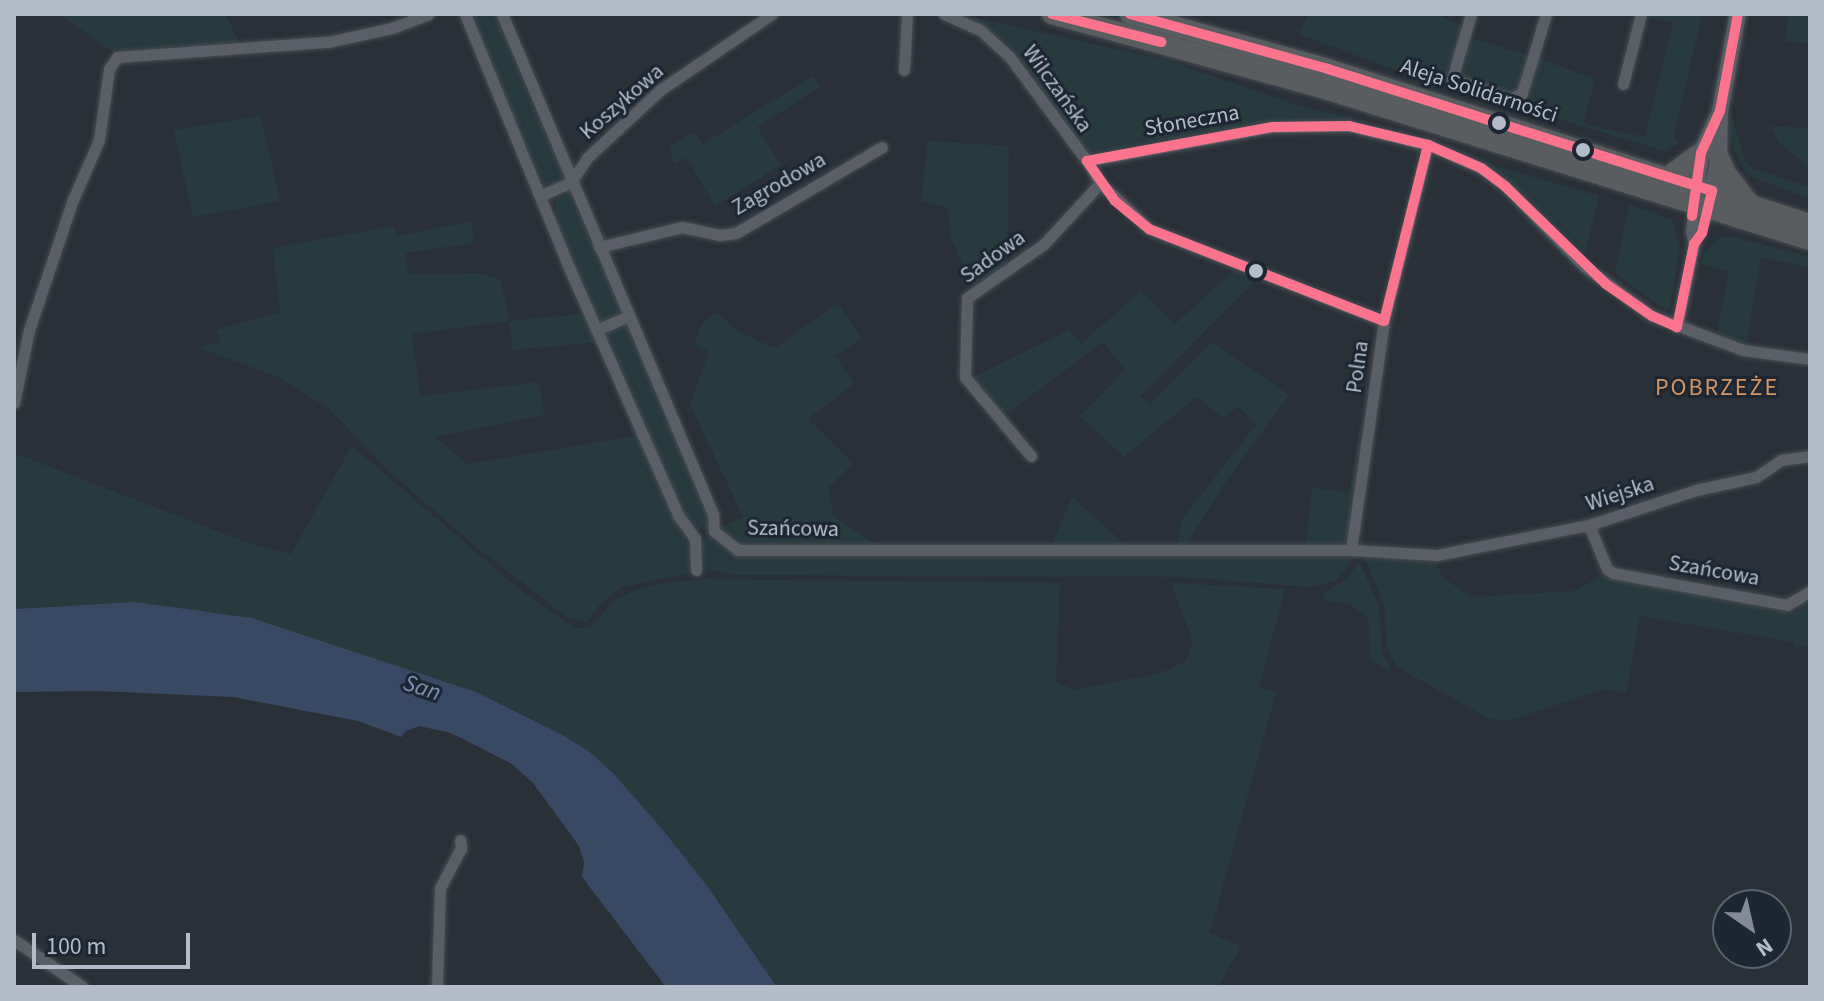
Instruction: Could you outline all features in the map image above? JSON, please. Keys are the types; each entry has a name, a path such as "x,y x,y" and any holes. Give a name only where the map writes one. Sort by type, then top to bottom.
{"highway":[{"name":"Aleja Solidarności","path":"1052,14 1703,198 1810,240"},
{"name":"Aleja Solidarności","path":"1130,14 1328,69 1669,176 1703,198 1749,203 1810,224"},
{"path":"1669,176 1710,155 1749,203"}],"street":[{"path":"14,403 29,330 72,202 99,140 109,69 117,57 313,44 392,28 428,14"},
{"path":"465,14 542,195 567,263 599,329 678,515 695,538 696,570"},
{"name":"Szańcowa","path":"502,14 713,514 714,531 738,550 1351,550 1437,555"},
{"name":"Koszykowa","path":"542,195 571,182 587,158 660,90 772,14"},
{"path":"904,70 907,14"},
{"name":"WiIczańska","path":"944,14 980,30 1003,49 1100,183 1132,217 1168,239 1384,321"},
{"path":"1471,14 1452,79 1458,84 1510,99 1522,93 1546,14"},
{"path":"1623,84 1641,14"},
{"path":"1677,327 1694,244 1691,231 1703,198 1738,14"},
{"name":"Słoneczna","path":"1087,161 1273,127 1349,126 1428,145 1481,168 1505,186 1606,284 1652,316 1743,350 1810,359"},
{"name":"Polna","path":"1351,550 1384,321 1428,145"},
{"name":"Zagrodowa","path":"599,247 682,227 719,235 736,233 882,147"},
{"name":"Sadowa","path":"1031,456 965,377 967,298 1044,244 1100,183"},
{"path":"599,329 628,316"},
{"name":"Wiejska","path":"1437,555 1589,525 1696,490 1756,477 1781,460 1810,456"},
{"name":"Szańcowa","path":"1589,525 1607,569 1613,573 1787,605 1810,591"},
{"path":"695,538 714,531"},
{"path":"437,987 440,888 461,848 460,840"},
{"path":"14,940 83,987"}],"green space":[{"path":"58,14 225,14 241,46 126,55 113,52"},
{"path":"469,14 498,14 526,92 563,173 564,180 553,186 542,183"},
{"path":"959,14 1170,61 1301,107 1351,117 1353,123 1277,123 1089,152 1083,149 1015,51 985,26"},
{"path":"1308,14 1436,14 1462,26 1442,87 1299,34"},
{"path":"1644,14 1702,14 1674,136 1679,143 1665,151 1522,108 1538,58 1595,79 1583,124 1645,137 1673,22 1644,17"},
{"path":"1788,14 1810,14 1810,43 1785,42"},
{"path":"1471,38 1531,56 1518,89 1510,95 1461,81 1458,75"},
{"path":"813,76 820,87 757,127 781,165 715,206 687,158 674,164 669,147 694,132 703,144"},
{"path":"1731,113 1745,161 1754,169 1810,187 1810,199 1747,175 1728,138"},
{"path":"261,116 280,201 193,217 174,130"},
{"path":"1770,126 1810,128 1810,168 1780,144"},
{"path":"928,141 1009,146 1007,265 973,288 951,238 947,207 921,201"},
{"path":"1485,163 1599,196 1584,258 1511,184"},
{"path":"568,189 621,311 606,324 596,316 556,224 555,200"},
{"path":"1629,205 1672,220 1680,247 1670,309 1665,310 1615,273"},
{"path":"472,221 474,243 406,253 408,274 477,273 500,279 510,321 581,314 585,310 693,555 689,573 622,587 600,604 587,622 567,617 480,550 391,473 328,408 278,377 197,347 221,342 217,330 280,312 273,248 394,226 397,236","holes":["509,321 513,350 598,342 634,436 467,464 435,437 544,415 539,382 420,396 412,334"]},
{"path":"1728,236 1810,256 1810,268 1761,257 1747,343 1716,336 1729,271 1701,264 1704,253 1718,239"},
{"path":"1233,271 1257,279 1140,397 1150,404 1212,342 1289,395 1222,487 1186,546 1178,546 1181,520 1256,425 1238,406 1224,419 1197,396 1124,457 1080,416 1125,370 1103,342 1008,413 995,409 969,379 1069,330 1081,344 1141,291 1175,324"},
{"path":"838,303 862,339 835,356 854,384 808,419 853,464 829,487 833,516 878,546 742,546 720,528 743,517 690,404 709,352 694,344 703,322 717,312 736,331 775,348"},
{"path":"625,320 705,501 710,526 706,530 687,525 606,341 606,332"},
{"path":"1360,427 1365,427 1347,537 1339,547 1306,547 1312,488 1349,492"},
{"path":"352,446 514,585 574,628 591,627 613,601 631,592 658,584 705,579 1060,583 1056,682 1075,690 1157,674 1186,662 1193,641 1171,583 1285,589 1259,688 1276,692 1210,933 1241,946 1221,982 1217,987 777,987 708,887 663,830 614,774 590,752 561,734 476,692 135,602 14,609 14,453 256,546 291,554"},
{"path":"1072,496 1083,507 1126,545 1051,547"},
{"path":"708,536 727,548 1347,554 1352,560 1337,580 1311,587 1183,577 736,575 706,569 700,548"},
{"path":"1364,556 1435,559 1442,577 1471,597 1575,591 1601,576 1798,611 1810,598 1810,646 1794,648 1793,642 1640,616 1626,693 1605,689 1507,721 1490,719 1397,667 1387,647 1384,604"},
{"path":"1359,562 1379,605 1382,652 1392,672 1370,659 1368,618 1349,604 1323,600 1325,593 1347,579"}],"water":[{"name":"San","path":"135,602 252,618 476,692 561,734 590,752 614,774 663,830 708,887 777,987 666,987 582,877 584,862 579,846 533,783 512,764 451,733 419,726 406,731 401,737 358,721 233,697 98,691 14,692 14,609"}],"transit line":[{"path":"1052,14 1161,42"},
{"path":"1130,14 1328,69 1712,191 1702,233 1694,244 1677,327 1652,316 1606,284 1505,186 1481,168 1428,145"},
{"path":"1692,216 1701,153 1720,111 1738,14"},
{"path":"1349,126 1428,145 1384,321 1149,229 1115,201 1087,161 1273,127 1349,126"}],"district":[{"name":"POBRZEŻE","path":"1717,388"}]}
